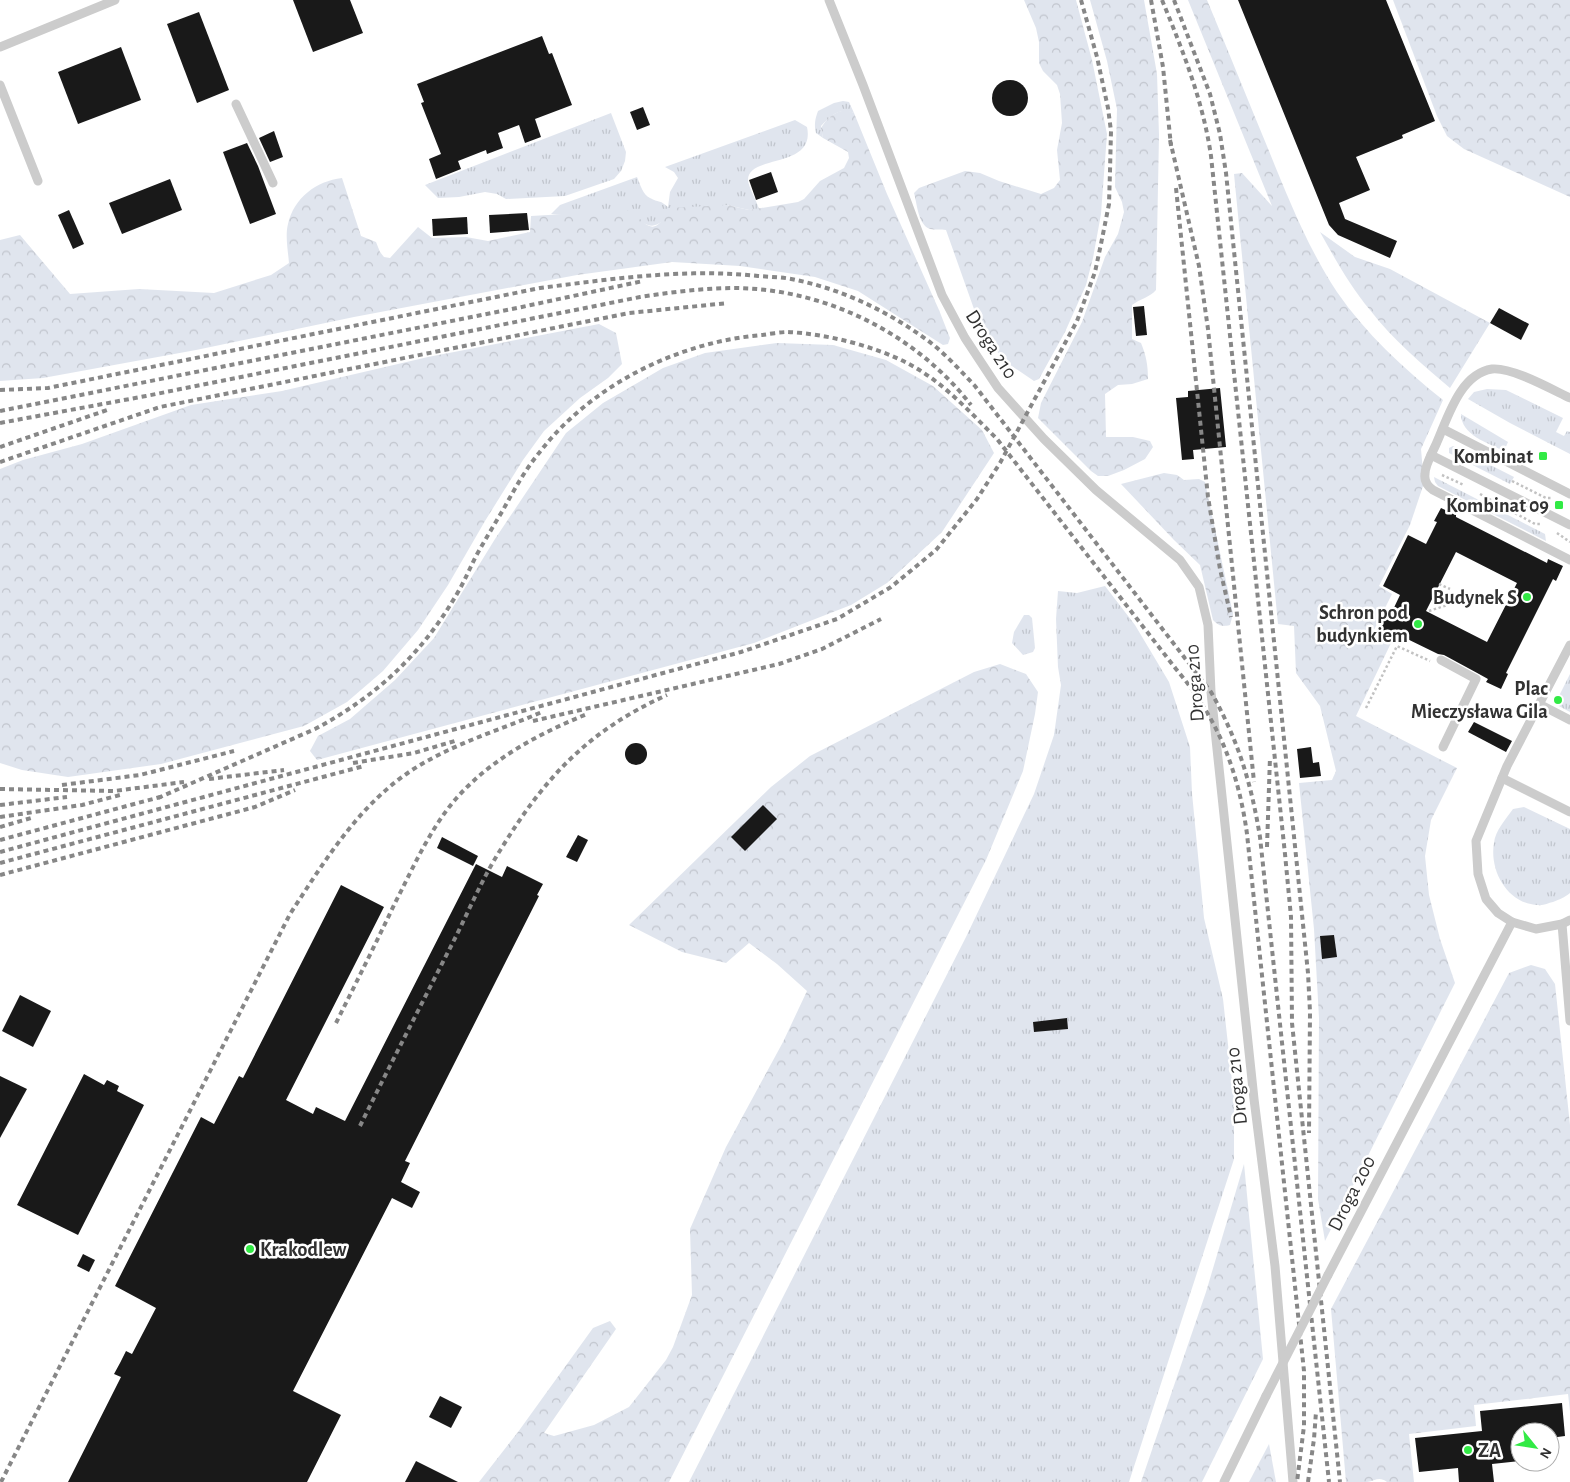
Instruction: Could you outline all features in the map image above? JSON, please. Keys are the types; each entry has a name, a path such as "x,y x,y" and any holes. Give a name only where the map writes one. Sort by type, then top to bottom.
{"lane":[{"path":"0,47 115,0"},
{"name":"Droga 210","path":"829,0 942,295 965,338 998,388 1044,439 1096,490 1180,560 1200,588 1208,625 1210,692 1253,1090 1275,1266 1293,1482"},
{"path":"0,85 38,181"},
{"path":"236,104 272,183"},
{"path":"1570,398 1512,372 1499,369 1488,370 1475,377 1463,389 1431,455 1425,475 1426,483 1430,488 1570,560"},
{"path":"1443,429 1570,494"},
{"path":"1431,455 1570,525"},
{"path":"1570,645 1502,778 1476,842 1478,874 1486,899 1498,913 1512,922 1536,929 1566,922 1570,1021"},
{"path":"1439,662 1476,679 1443,747"},
{"path":"1539,704 1570,720"},
{"path":"1502,778 1570,812"},
{"name":"Droga 200","path":"1224,1482 1328,1275 1512,922"}],"path":[{"path":"1439,474 1471,489"},
{"path":"1512,481 1546,498 1554,499"},
{"path":"1477,492 1535,524 1542,524"},
{"path":"1554,530 1570,542"},
{"path":"1439,584 1450,590"},
{"path":"1429,611 1450,604"},
{"path":"1366,708 1397,646 1439,662"}],"green space":[{"path":"1024,0 1076,0 1092,60 1107,134 1101,214 1086,285 1065,332 1039,379 1034,381 1003,360 980,326 946,230 926,227 920,218 914,193 919,188 965,171 980,173 1041,194 1054,188 1060,180 1057,150 1062,123 1060,94 1057,85 1043,71 1039,63 1039,42 1036,28"},
{"path":"1090,0 1144,0 1157,74 1159,135 1156,290 1132,305 1132,339 1141,343 1148,369 1148,379 1132,384 1118,385 1105,394 1106,437 1133,437 1150,441 1153,447 1145,459 1108,476 1098,476 1091,471 1038,418 1041,403 1082,322 1105,257 1118,234 1124,212 1122,202 1115,187 1117,109 1107,61"},
{"path":"1188,0 1207,0 1292,206 1308,241 1337,292 1360,322 1386,350 1443,400 1421,449 1424,483 1410,525 1379,586 1392,594 1372,634 1391,643 1356,716 1457,768 1431,820 1425,856 1429,895 1440,939 1455,983 1325,1241 1318,1199 1319,1018 1314,929 1299,783 1332,780 1336,771 1320,706 1296,673 1294,626 1278,624 1234,174 1242,173 1272,206"},
{"path":"1393,0 1570,0 1570,197 1464,149 1447,136 1437,116"},
{"path":"843,101 849,102 854,113 844,111 828,118 821,126 823,138 815,130 818,111"},
{"path":"847,110 854,113 887,194 939,310 950,338 948,344 943,345 858,291 815,277 740,266 672,262 577,275 43,378 0,381 0,240 20,235 70,294 139,289 214,293 271,275 289,263 287,228 295,206 315,187 342,178 361,236 376,242 384,257 390,258 418,227 432,238 466,237 488,241 530,232 531,216 633,210 643,222 652,227 660,222 668,208 727,205 749,210 798,202 804,199 820,181 844,168 849,158 848,152 823,138 821,128 832,116"},
{"path":"611,113 626,152 621,171 614,179 565,196 506,199 497,194 485,192 459,197 438,198 425,185"},
{"path":"795,120 807,127 807,140 802,149 792,155 758,167 751,172 748,183 759,209 749,210 727,205 663,221 652,226 641,222 551,214 560,205 637,177 648,197 668,207 670,192 678,178 674,172 665,167"},
{"path":"1320,232 1355,257 1390,269 1490,323 1450,388 1408,351 1379,321 1349,282"},
{"path":"599,324 616,333 622,364 608,378 580,398 544,431 523,460 448,585 418,630 383,671 347,702 304,726 161,764 68,777 22,770 0,763 0,469 23,460 82,444 191,405 282,391 428,357"},
{"path":"777,343 833,345 886,360 933,386 982,430 994,453 942,532 887,583 851,605 754,643 317,760 310,751 318,736 350,719 395,680 434,638 495,539 566,433 603,403 663,368 705,353"},
{"path":"1487,389 1506,390 1563,418 1556,432 1564,436 1567,431 1570,432 1570,454 1468,399 1474,392"},
{"path":"1461,414 1508,442 1504,451 1470,433 1465,428"},
{"path":"1453,446 1514,477 1510,484 1449,453 1449,448"},
{"path":"1164,473 1177,475 1184,480 1199,479 1205,482 1233,614 1230,625 1221,626 1213,620 1200,565 1121,484"},
{"path":"1434,477 1545,534 1546,541 1438,486"},
{"path":"1105,586 1135,625 1169,682 1190,747 1192,793 1204,918 1223,999 1234,1099 1234,1159 1129,1482 689,1482 966,937 1034,794 1054,735 1061,685 1058,667 1056,619 1058,591 1077,593"},
{"path":"1024,615 1029,615 1032,618 1035,648 1033,652 1023,655 1012,643 1014,632"},
{"path":"1000,664 1026,674 1038,692 1023,771 986,860 669,1482 479,1482 518,1432 593,1328 610,1321 616,1329 544,1433 554,1436 594,1425 629,1407 666,1360 673,1347 692,1295 690,1229 726,1147 783,1042 807,991 777,964 749,943 726,963 682,952 629,925 771,787 810,756 974,672"},
{"path":"1570,674 1570,712 1555,704"},
{"path":"1524,807 1570,829 1570,893 1544,905 1527,903 1518,899 1503,884 1495,864 1493,854 1494,843 1499,830 1513,809"},
{"path":"1531,965 1545,969 1555,984 1570,1125 1570,1411 1568,1394 1474,1405 1476,1426 1409,1434 1414,1482 1387,1482 1379,1479 1367,1482 1346,1482 1331,1309 1509,973"},
{"path":"1244,1164 1263,1359 1202,1482 1141,1482 1206,1292"},
{"path":"1269,1444 1276,1482 1249,1482"}],"building":[{"path":"293,0 350,0 363,33 313,52"},
{"path":"1238,0 1386,0 1435,121 1402,135 1403,138 1356,157 1370,190 1339,203 1345,219 1397,241 1390,258 1338,235 1329,225"},
{"path":"199,12 229,90 197,103 167,24"},
{"path":"542,36 549,54 552,53 572,105 535,119 541,137 525,143 519,125 498,133 503,148 487,154 486,150 458,161 461,169 436,179 429,159 441,154 421,103 424,102 417,84"},
{"path":"121,47 141,100 78,124 58,72"},
{"path":"1010,80 1017,81 1023,85 1027,91 1027,105 1023,111 1017,115 1010,116 1003,115 997,111 993,105 992,98 993,91 997,85 1003,81"},
{"path":"643,107 650,125 637,130 630,112"},
{"path":"274,131 283,157 270,162 259,138"},
{"path":"247,143 276,214 250,224 223,152"},
{"path":"771,172 778,192 756,200 749,180"},
{"path":"170,179 182,210 122,234 109,203"},
{"path":"69,210 84,244 73,249 58,215"},
{"path":"527,213 529,230 490,233 489,215"},
{"path":"467,217 468,234 433,236 432,219"},
{"path":"1144,306 1147,335 1136,336 1133,307"},
{"path":"1499,308 1529,324 1521,340 1490,323"},
{"path":"1220,388 1226,447 1193,450 1194,459 1182,460 1176,398 1188,397 1188,391"},
{"name":"Budynek S","path":"1441,508 1547,563 1548,559 1563,566 1556,581 1553,579 1506,673 1508,674 1501,689 1486,682 1488,679 1444,655 1438,654 1395,633 1393,635 1379,628 1386,614 1390,616 1400,595 1383,586 1408,535 1426,544 1437,522 1434,521","holes":["1456,552 1517,583 1487,642 1426,611"]},
{"path":"1474,722 1512,741 1506,752 1468,732"},
{"path":"636,743 644,746 647,754 644,762 636,765 628,762 625,754 628,746"},
{"path":"1311,747 1313,763 1319,762 1321,776 1300,778 1297,749"},
{"path":"763,805 777,819 745,851 731,837"},
{"path":"578,835 588,840 577,862 566,857"},
{"path":"442,837 478,856 473,866 437,848"},
{"name":"Krakodlew","path":"476,864 502,877 507,866 543,884 537,895 539,896 405,1161 410,1163 401,1182 420,1192 412,1208 392,1198 293,1391 341,1415 307,1482 68,1482 121,1377 114,1374 126,1351 132,1354 156,1308 115,1286 201,1117 214,1124 239,1076 243,1078 341,885 384,907 286,1100 313,1114 316,1107 345,1121"},
{"path":"1334,935 1337,957 1322,959 1320,936"},
{"path":"20,995 51,1011 33,1047 2,1031"},
{"path":"1067,1018 1068,1029 1034,1032 1033,1022"},
{"path":"84,1074 104,1085 107,1080 119,1086 117,1091 144,1105 78,1235 17,1205"},
{"path":"0,1076 27,1089 0,1138"},
{"path":"83,1254 95,1260 89,1272 77,1266"},
{"path":"440,1396 462,1407 451,1428 429,1417"},
{"name":"ZA","path":"1562,1403 1565,1436 1560,1437 1560,1422 1510,1422 1510,1462 1492,1464 1494,1482 1459,1482 1458,1468 1419,1472 1415,1438 1482,1431 1480,1411"},
{"path":"416,1461 458,1482 405,1482"}],"railway":[{"path":"0,852 741,652 837,619 891,587 936,550 977,499 1000,463 1077,321 1095,272 1109,204 1111,131 1097,57 1081,0"},
{"path":"1151,0 1163,67 1171,146"},
{"path":"1162,0 1185,57 1198,96 1211,156 1285,854 1291,917 1292,1023 1340,1482"},
{"path":"1174,0 1210,94 1220,134 1226,173 1308,973 1310,1012 1309,1133"},
{"path":"1170,140 1199,266 1208,329 1254,782"},
{"path":"1176,188 1208,497 1220,569 1231,617"},
{"path":"0,390 48,388 540,288 621,278 676,274 703,273 777,277 812,284 861,301 928,340 975,386 1211,692 1236,744 1248,780 1260,837 1329,1482"},
{"path":"0,411 643,281"},
{"path":"0,423 146,396 640,297 724,288 770,290 803,297 867,320 896,337 924,357 949,380 971,405"},
{"path":"0,462 160,407 629,313 728,303"},
{"path":"158,798 315,729 359,702 397,671 430,634 461,588 476,556 529,466 539,453 560,429 584,407 638,371 668,357 699,347 730,339 788,332 819,335 866,346 921,371 956,398 997,439 1192,690 1210,718 1232,766 1247,834 1304,1371 1304,1426 1297,1482"},
{"path":"0,447 110,409"},
{"path":"533,721 779,664 822,649 881,619"},
{"path":"360,1126 487,873 535,799 571,758 592,740 614,724 667,695"},
{"path":"1,1482 290,914 319,870 367,808 406,774 457,746 542,712"},
{"path":"336,1023 422,850 454,801 483,773 515,750 550,730 587,714"},
{"path":"353,763 414,753 458,740"},
{"path":"62,785 140,775 234,751"},
{"path":"1267,847 1270,757"},
{"path":"0,863 364,766"},
{"path":"209,779 284,770"},
{"path":"0,789 114,791 184,782"},
{"path":"0,875 255,807 295,790"},
{"path":"0,817 82,805 120,795"},
{"path":"0,840 164,796"},
{"path":"0,805 67,797"},
{"path":"0,827 31,818"},
{"path":"1308,1482 1316,1412"}],"place":[{"name":"Kombinat","path":"1543,456"},
{"name":"Kombinat 09","path":"1559,505"},
{"name":"Budynek S","path":"1527,597"},
{"name":"Schron pod budynkiem","path":"1418,624"},
{"name":"Plac Mieczysława Gila","path":"1558,700"},
{"name":"Krakodlew","path":"250,1249"},
{"name":"ZA","path":"1468,1450"}]}
